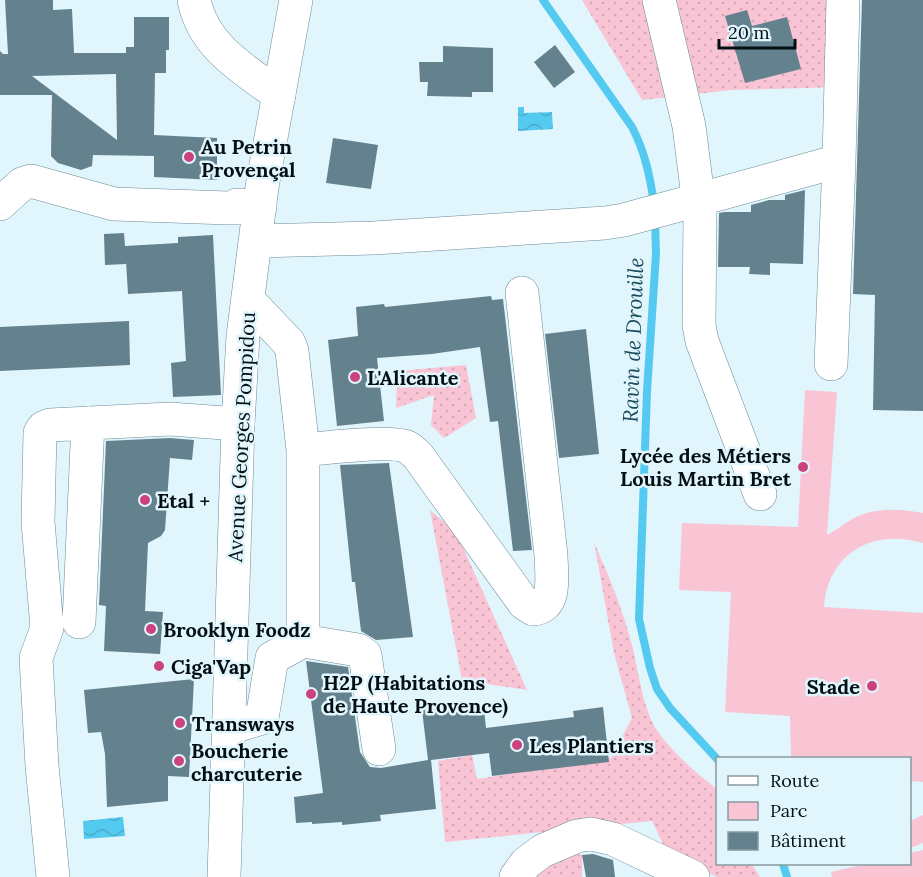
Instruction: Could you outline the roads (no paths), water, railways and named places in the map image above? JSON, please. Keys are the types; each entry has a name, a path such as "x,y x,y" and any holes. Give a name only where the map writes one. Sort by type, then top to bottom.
{"street":[{"path":"195,0 200,22 212,40 236,63 279,95"},
{"name":"Avenue Georges Pompidou","path":"224,877 238,424 243,336 260,207 296,0"},
{"path":"659,0 689,126 685,204 701,220 699,326 702,341 760,494"},
{"path":"831,364 843,0"},
{"path":"256,241 374,238 605,223 685,204 839,161"},
{"path":"0,204 22,184 31,181 114,204 260,207"},
{"path":"303,450 355,446 408,447 418,456 524,603 533,609 543,606 548,602 552,588 551,555 522,293"},
{"path":"248,300 289,343 292,351 303,450 303,641"},
{"path":"53,877 42,766 36,658 46,628 38,522 39,438 43,428 50,425 184,419 238,424"},
{"path":"79,622 88,423"},
{"path":"231,676 303,641 358,650 365,655 379,749"},
{"path":"229,728 262,718 272,658"},
{"path":"516,877 526,863 542,850 577,836 591,834 613,839 693,877"}],"water":[{"path":"518,107 524,107 524,113 552,112 553,129 518,131"},
{"path":"123,817 125,836 84,839 83,821"}],"waterway":[{"name":"Ravin de Drouille","path":"543,0 632,127 646,164 654,204"},
{"name":"Ravin de Drouille","path":"655,219 656,254 647,391 639,619 657,689 670,708 716,758"},
{"name":"Ravin de Drouille","path":"783,865 787,877"}],"place":[{"name":"Au Petrin Provençal","path":"189,157"},
{"name":"L'Alicante","path":"355,377"},
{"name":"Lycée des Métiers Louis Martin Bret","path":"803,467"},
{"name":"Etal +","path":"145,500"},
{"name":"Brooklyn Foodz","path":"151,629"},
{"name":"Ciga'Vap","path":"159,666"},
{"name":"Stade","path":"872,686"},
{"name":"H2P (Habitations de Haute Provence)","path":"311,694"},
{"name":"Transways","path":"180,723"},
{"name":"Les Plantiers","path":"517,745"},
{"name":"Boucherie charcuterie","path":"179,761"}]}
